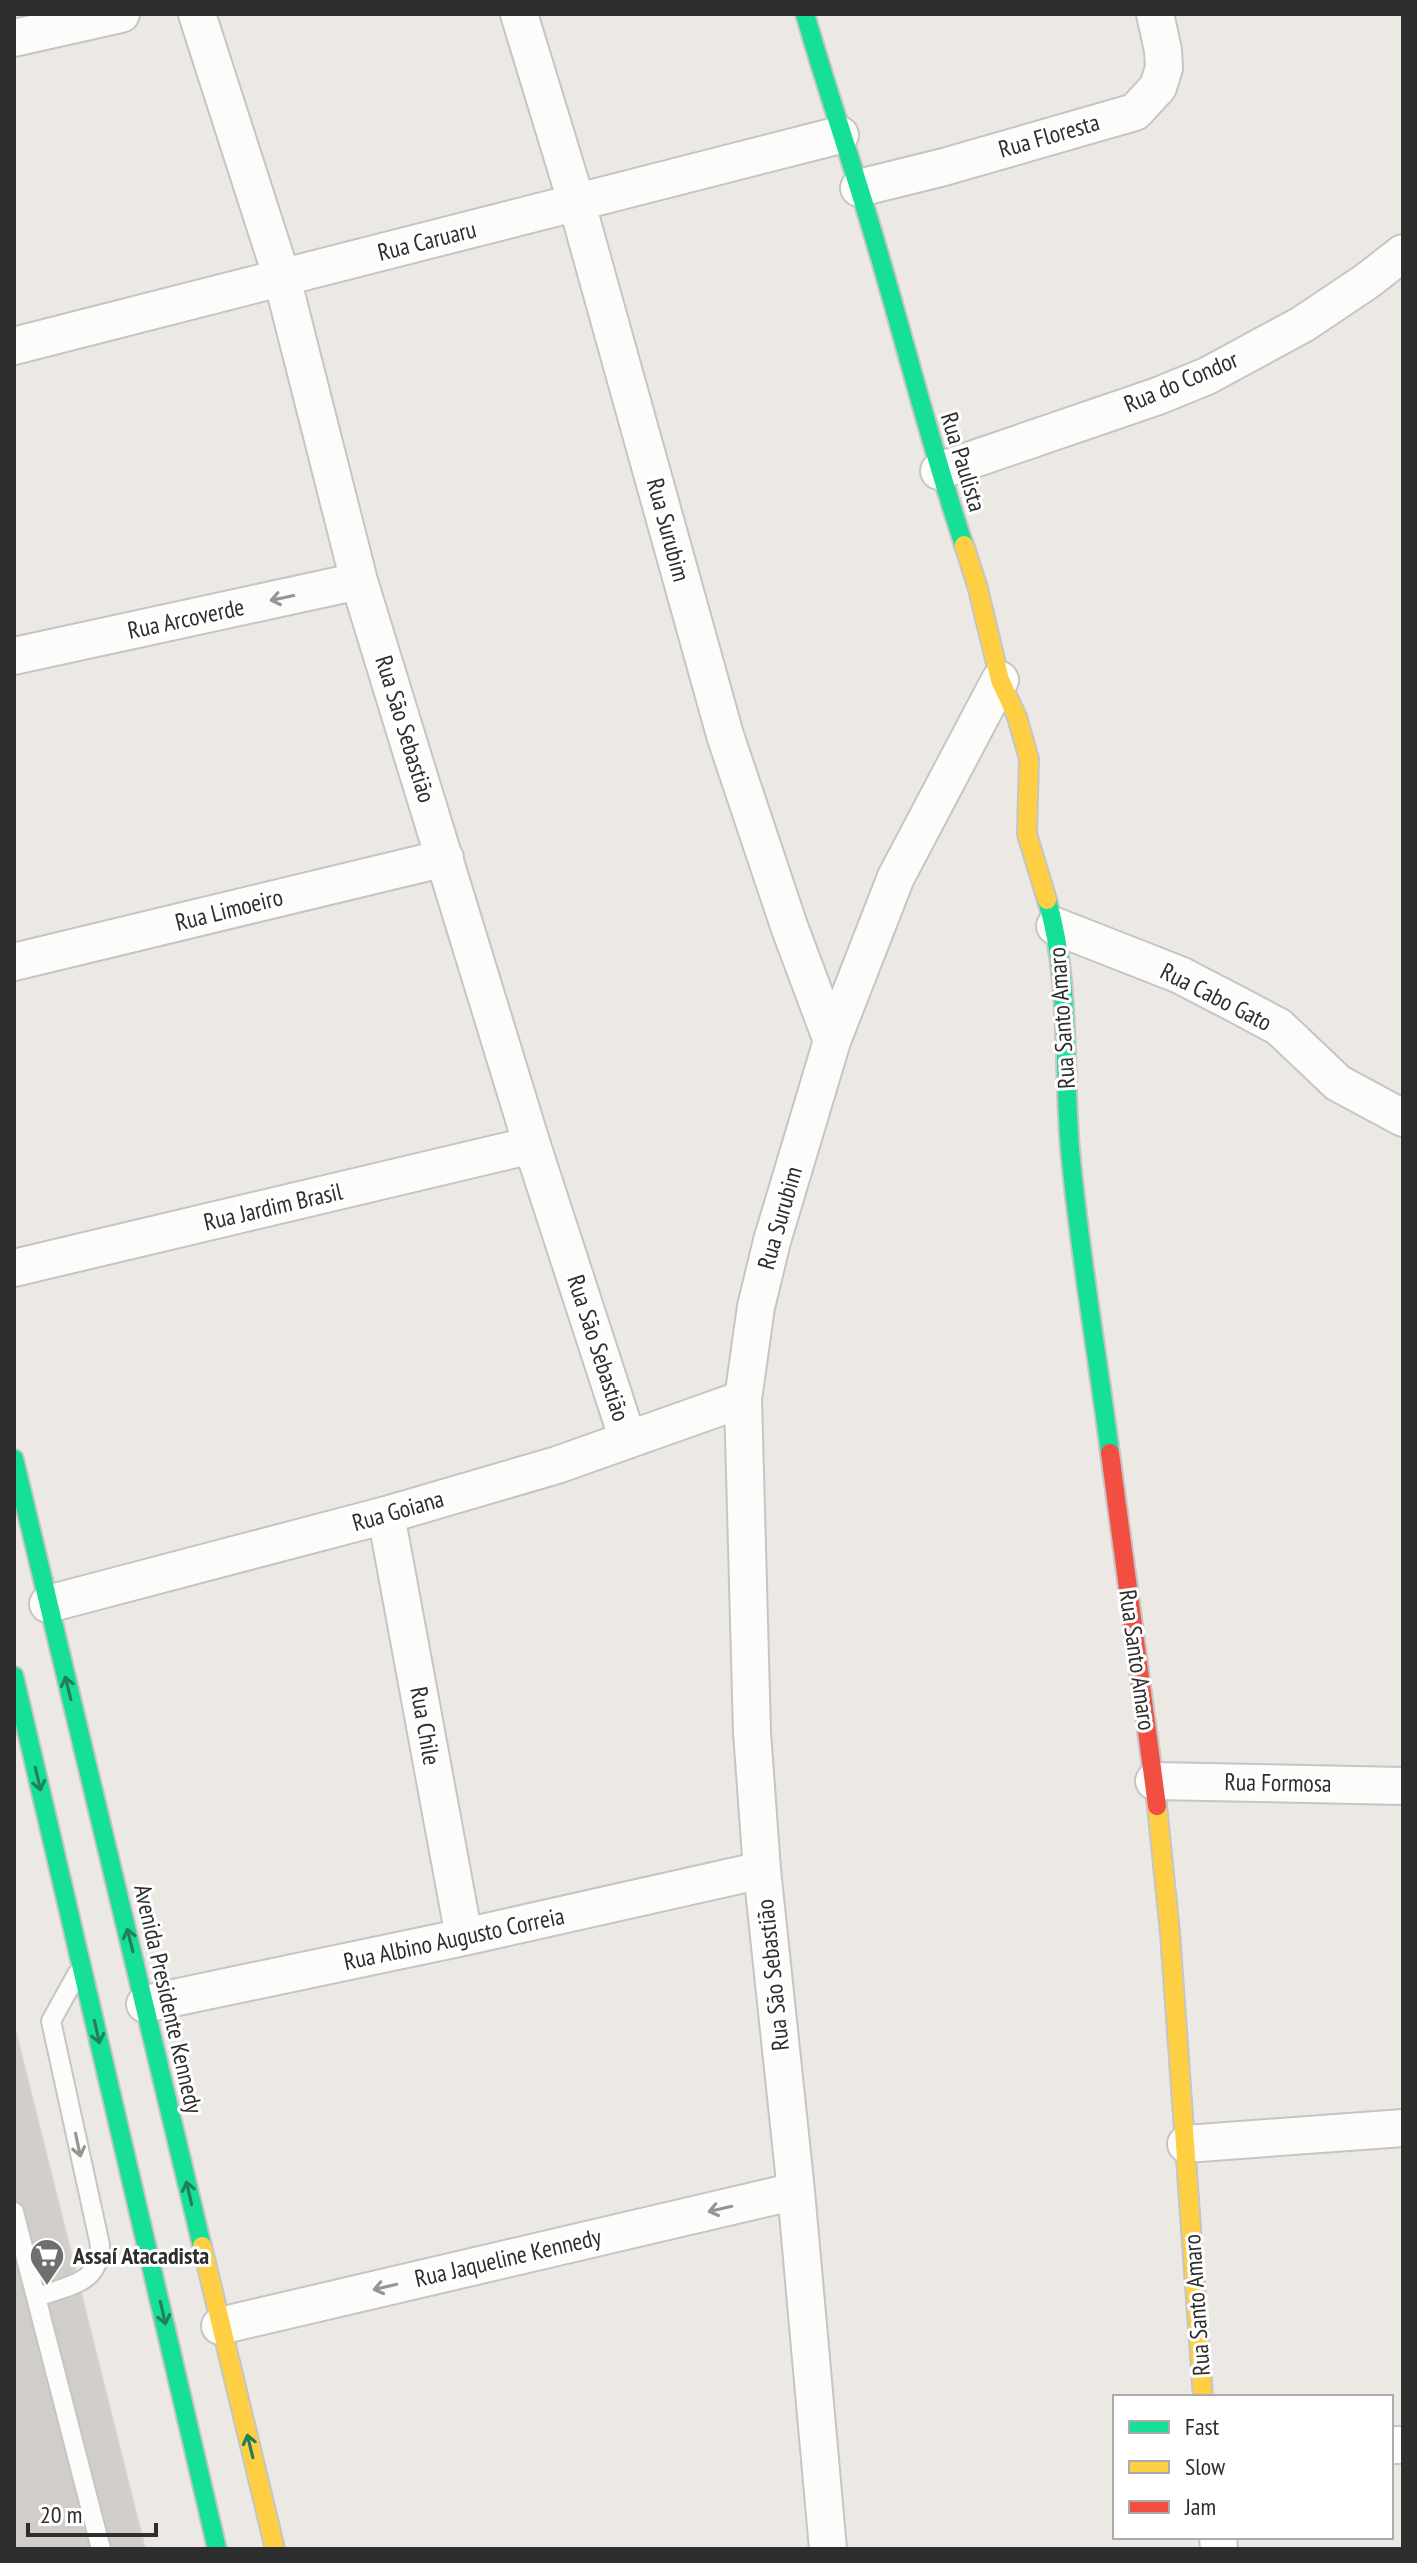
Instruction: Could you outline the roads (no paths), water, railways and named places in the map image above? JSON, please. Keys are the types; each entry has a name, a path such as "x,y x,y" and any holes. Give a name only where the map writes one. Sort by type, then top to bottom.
{"street":[{"path":"14,38 121,14"},
{"name":"Rua São Sebastião","path":"197,14 282,278 359,581 532,1145 628,1440"},
{"name":"Rua Surubim","path":"519,14 577,204 725,735 789,926 832,1041"},
{"name":"Rua Paulista","path":"805,14 840,135 859,188 939,471 977,585 1000,680 1017,717 1029,759 1027,834 1055,926"},
{"name":"Rua Floresta","path":"859,188 1135,112 1158,87 1164,68 1155,14"},
{"name":"Rua Caruaru","path":"14,346 840,135"},
{"name":"Rua do Condor","path":"939,471 1158,396 1207,376 1303,324 1403,253"},
{"name":"Rua Arcoverde","path":"14,656 359,581"},
{"name":"Rua Surubim","path":"743,1399 756,1307 772,1241 832,1041 896,877 1000,680"},
{"name":"Rua Limoeiro","path":"14,962 445,858"},
{"name":"Rua Cabo Gato","path":"1055,926 1180,975 1279,1027 1338,1083 1403,1118"},
{"name":"Rua Santo Amaro","path":"1055,926 1062,974 1070,1149 1154,1781 1170,1933 1203,2395"},
{"name":"Rua Jardim Brasil","path":"14,1268 532,1145"},
{"name":"Rua São Sebastião","path":"743,1399 752,1732 762,1870 796,2191 819,2547"},
{"name":"Rua Goiana","path":"48,1604 386,1515 557,1465 743,1399"},
{"name":"Avenida Presidente Kennedy","path":"14,1459 275,2549"},
{"name":"Rua Chile","path":"386,1515 464,1937"},
{"path":"14,1676 217,2549"},
{"name":"Rua Formosa","path":"1154,1781 1403,1786"},
{"name":"Rua Albino Augusto Correia","path":"145,2004 762,1870"},
{"path":"1186,2144 1403,2128"},
{"name":"Rua Jaqueline Kennedy","path":"220,2326 796,2191"}],"lane":[{"path":"38,2297 91,2276 99,2262 100,2245 51,2021 82,1965"},
{"path":"14,2212 101,2549"}],"place":[{"name":"Assaí Atacadista","path":"47,2287"}]}
